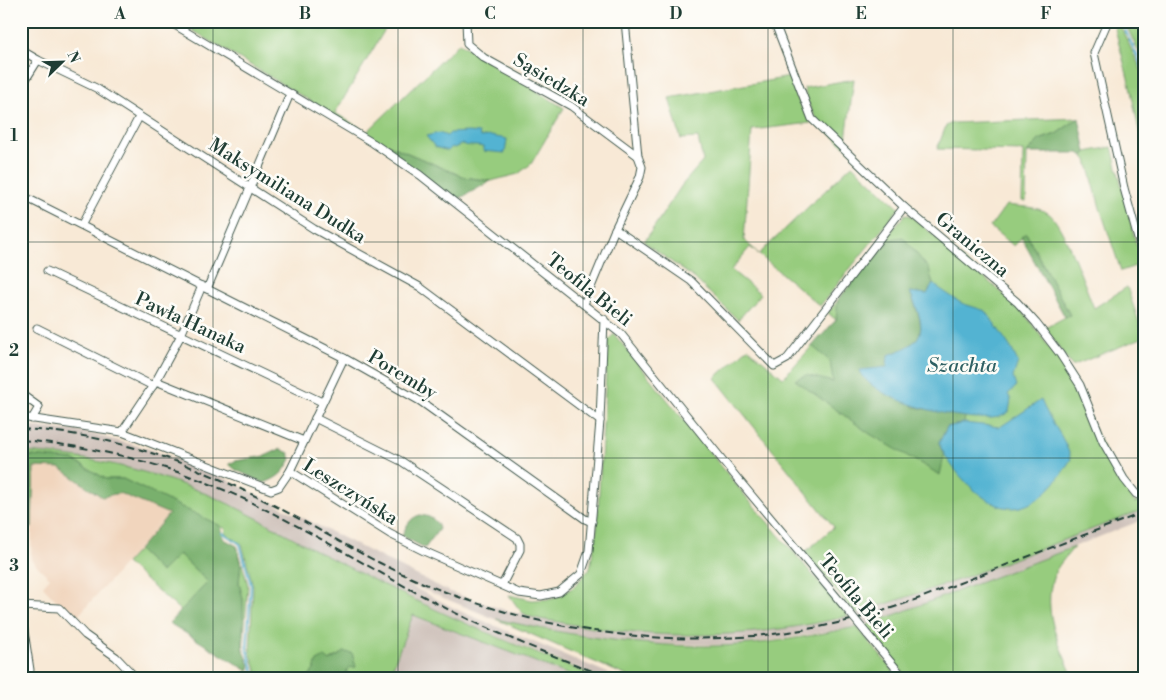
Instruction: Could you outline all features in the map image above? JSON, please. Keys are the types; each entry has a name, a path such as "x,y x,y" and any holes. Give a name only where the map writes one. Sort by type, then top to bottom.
{"street":[{"name":"Teofila Bieli","path":"168,21 373,143 420,175 613,327 640,356 803,558 905,679"},
{"name":"Sąsiedzka","path":"466,21 467,44 479,54 571,106 638,156"},
{"path":"584,304 615,229 640,177 642,167 638,156 625,21"},
{"name":"Graniczna","path":"774,21 812,119 904,207 1018,302 1060,354 1080,385 1103,442 1128,485 1136,494 1145,498"},
{"path":"1108,21 1094,53 1124,188 1145,257"},
{"name":"Maksymiliana Dudka","path":"21,50 96,88 314,229 420,286 600,421"},
{"path":"21,87 38,60"},
{"path":"122,432 155,384 205,288 251,187 290,94"},
{"path":"82,224 139,117"},
{"name":"Poremby","path":"21,195 82,224 344,358 420,401 585,519 592,522"},
{"path":"615,229 691,281 774,366 787,360 904,207"},
{"name":"Pawła Hanaka","path":"47,271 322,402"},
{"path":"592,522 600,421 604,320"},
{"path":"603,342 613,327"},
{"path":"37,328 155,384 304,441"},
{"path":"290,471 344,358"},
{"path":"21,394 39,406 32,419"},
{"path":"588,413 600,408"},
{"name":"Leszczyńska","path":"21,417 122,432 271,490 278,487 290,471 397,538 518,593 549,596 565,588 578,578 585,567 592,522"},
{"path":"315,418 401,461 516,538 520,544 520,550 502,585"},
{"path":"21,606 60,608 85,635 116,657 138,679"},
{"path":"21,611 26,674"}],"shaded area":[{"path":"21,426 79,431 146,448 212,472 450,592 511,612 637,633 694,636 740,633 822,622 848,616 857,627 741,645 635,644 542,629 495,619 395,578 462,612 622,679 604,679 469,625 351,569 236,507 104,461 21,452"},
{"path":"34,466 60,468 102,497 119,493 170,514 74,620 43,586 50,578 31,560"},
{"path":"1145,509 1145,519 924,605 865,626 856,614 961,579"},
{"path":"413,615 580,679 388,679"}],"green space":[{"path":"196,21 390,21 335,113 367,132 459,43 564,108 531,164 518,174 491,181 464,177 370,137 192,30"},
{"path":"1113,21 1118,21 1145,78 1145,161 1130,86"},
{"path":"1124,21 1145,21 1145,66 1144,63"},
{"path":"790,77 801,107 811,123 752,130 744,240 759,254 852,165 899,208 820,306 750,247 731,270 761,294 738,320 694,278 644,242 682,185 703,161 698,138 681,139 669,98"},
{"path":"854,79 845,147 818,121 810,107 804,88"},
{"path":"1079,118 1056,134 1039,140 1027,153 1026,202 1022,201 1023,151 937,149 946,126 952,123"},
{"path":"1079,118 1086,152 1083,156 1079,153 1027,153 1039,140 1056,134"},
{"path":"370,137 464,177 491,181 455,201"},
{"path":"1112,147 1136,244 1144,263 1121,271 1100,208 1087,160 1083,156 1086,152"},
{"path":"1006,205 1039,209 1048,213 1054,219 1067,242 1094,308 1127,287 1144,337 1072,366 1045,328 1069,315 1026,233 1014,246 990,227"},
{"path":"905,214 911,216 1020,308 1067,371 1109,461 1135,503 1139,501 1145,509 961,579 856,614 804,553 834,527 715,378 748,348 783,378 836,320 828,313"},
{"path":"1026,233 1070,315 1065,317 1021,237"},
{"path":"903,237 929,269 933,284 927,294 910,292 920,324 920,332 917,338 902,350 888,355 914,407 965,416 964,423 947,427 939,443 944,456 940,475 870,434 795,380 806,375 833,382 830,361 812,346 836,320 838,299 892,239"},
{"path":"614,334 748,499 848,616 813,624 742,633 670,635 599,629 543,620 527,615 519,609 509,595 532,600 553,599 574,587 590,568 597,528 608,340"},
{"path":"280,449 289,453 291,459 280,474 264,483 236,470 229,464 235,461 265,456"},
{"path":"21,452 104,462 158,476 210,495 250,514 337,562 445,614 508,642 604,679 580,679 413,615 388,679 350,679 346,674 348,668 344,652 314,670 306,679 259,679 250,652 253,586 242,544 225,533 226,529 123,479 106,479 73,460 21,455"},
{"path":"21,455 73,460 106,479 123,479 221,526 224,539 237,546 241,561 239,583 243,599 243,649 250,665 248,671 169,623 208,582 179,554 161,572 138,550 169,514 119,493 102,497 60,468 34,467 32,528 21,523"},
{"path":"420,515 432,519 439,529 425,548 402,536 411,521"},
{"path":"237,546 248,585 243,649 243,599 239,583 241,561"},
{"path":"1074,547 1055,572 1050,602 1051,615 1058,641 1074,679 908,679 865,626"},
{"path":"138,550 161,572 179,554 208,582 181,611 126,563"},
{"path":"496,619 618,641 679,646 756,644 857,627 900,679 634,679"},
{"path":"344,652 352,653 356,667 348,668 346,674 350,679 306,679 314,670 317,661 325,657 330,661"}],"water":[{"path":"439,133 447,136 450,133 479,133 480,137 491,136 507,139 505,153 483,151 483,147 462,144 454,148 452,147 448,151 435,147 426,136"},
{"name":"Szachta","path":"933,284 961,303 986,311 1011,348 1018,362 1013,377 1016,387 1008,394 1011,400 1009,412 999,417 985,418 966,417 922,408 881,391 867,381 860,370 887,367 888,355 902,350 917,338 921,324 910,292 927,294"},
{"path":"1041,400 1065,443 1071,459 1055,483 1032,502 1014,508 1003,507 991,502 980,495 959,475 950,464 939,443 947,427 964,423 1000,427"}],"waterway":[{"path":"1121,21 1145,73"},
{"path":"223,533 240,544 251,585 247,649 256,679"}],"railway":[{"path":"21,429 80,435 109,441 167,458 249,493 380,563 437,589 496,609 556,624 618,634 680,638 743,637 805,629 866,616 922,597 1145,512"},
{"path":"21,440 68,445 114,454 160,466 205,482 293,524 407,588 458,614 523,644 613,679"}]}
